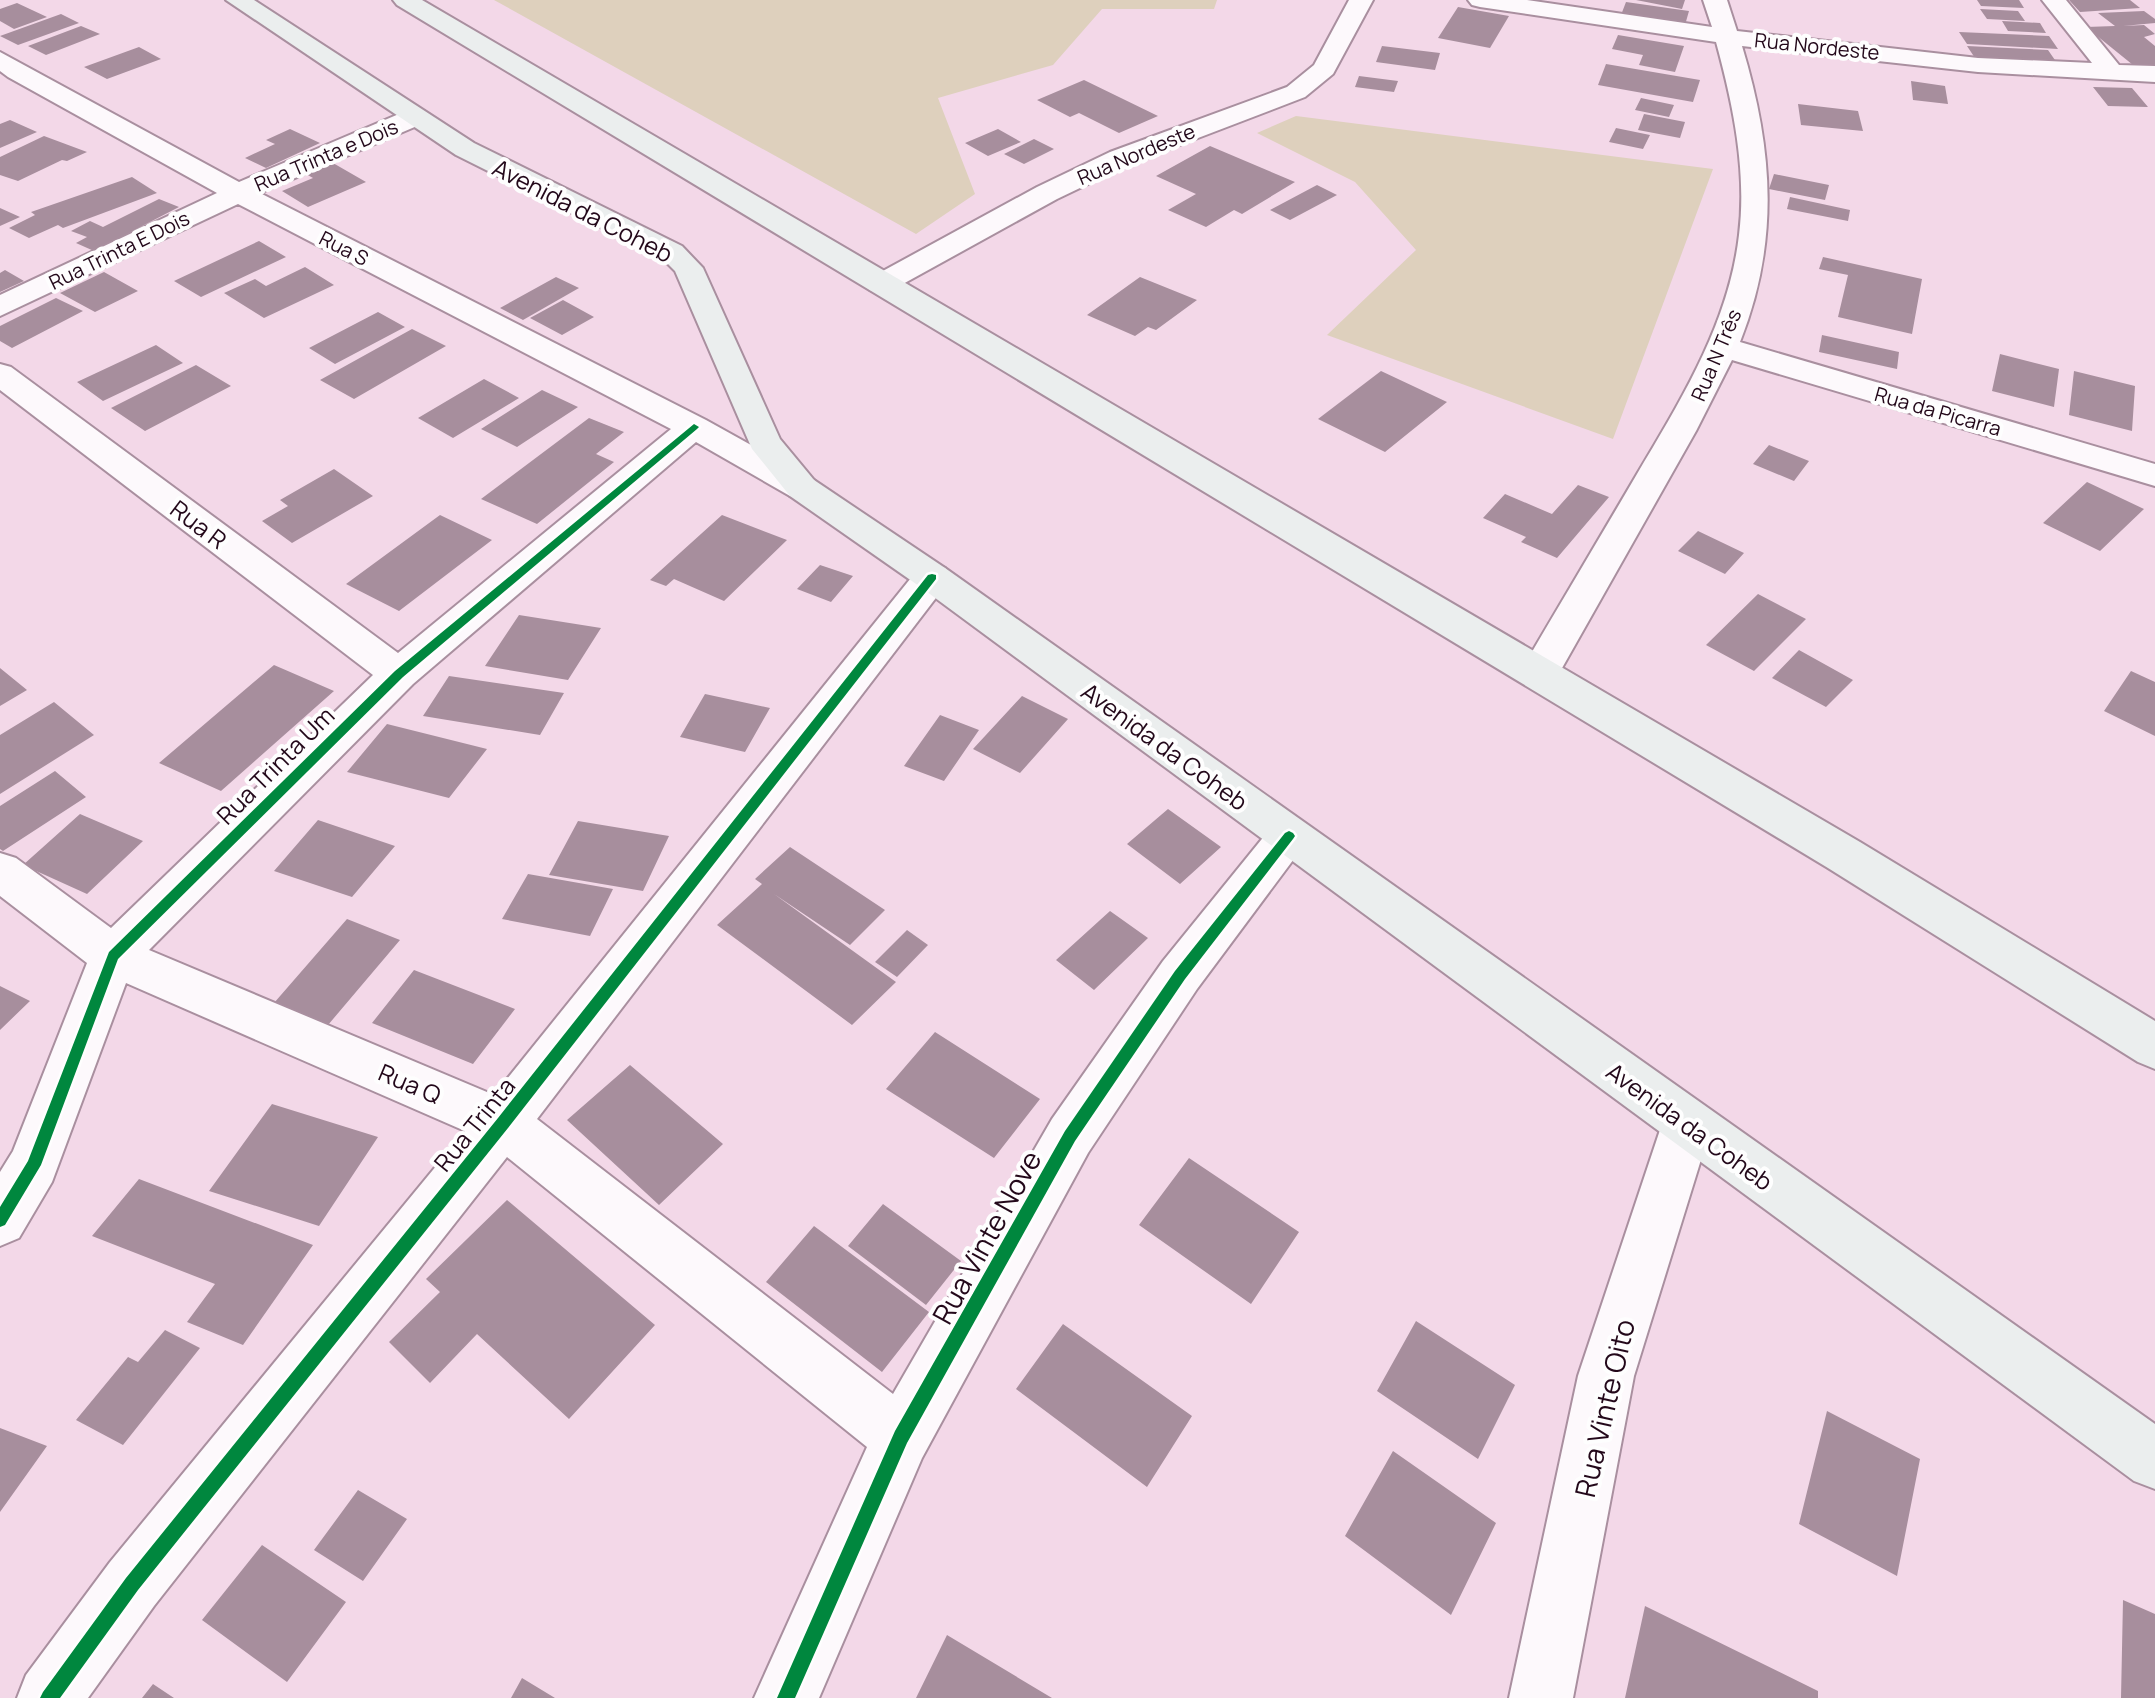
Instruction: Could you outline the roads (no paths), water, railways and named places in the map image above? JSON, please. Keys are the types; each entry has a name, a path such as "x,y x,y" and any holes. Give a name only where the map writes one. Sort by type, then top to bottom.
{"main road":[{"name":"Avenida da Coheb","path":"238,0 465,149 672,252 688,268 764,442 802,488 932,577 2155,1460"},
{"path":"405,0 1844,855 2155,1047"}],"street":[{"name":"Rua Nordeste","path":"881,284 1047,193 1120,158 1296,92 1324,69 1361,0"},
{"name":"Rua Nordeste","path":"1480,0 1729,37 1877,51 1978,65 2155,74"},
{"name":"Rua N Três","path":"1539,674 1703,390 1722,347 1750,262 1754,181 1746,111 1729,37 1715,0"},
{"path":"2054,0 2111,71"},
{"name":"Rua S","path":"6,70 694,427 802,488"},
{"name":"Rua Trinta e Dois","path":"238,193 415,117"},
{"name":"Rua Trinta E Dois","path":"0,307 238,193"},
{"name":"Rua da Picarra","path":"1722,347 2155,475"},
{"name":"Rua R","path":"0,374 399,674"},
{"name":"Rua Trinta Um","path":"0,1220 34,1165 113,956 399,674 694,427"},
{"name":"Rua Trinta","path":"49,1698 132,1584 503,1123 932,577"},
{"name":"Rua Vinte Nove","path":"786,1698 901,1437 1070,1136 1180,975 1289,836"},
{"name":"Rua Q","path":"0,871 113,956 503,1123 901,1437"},
{"name":"Rua Vinte Oito","path":"1541,1698 1606,1376 1687,1124"}]}
